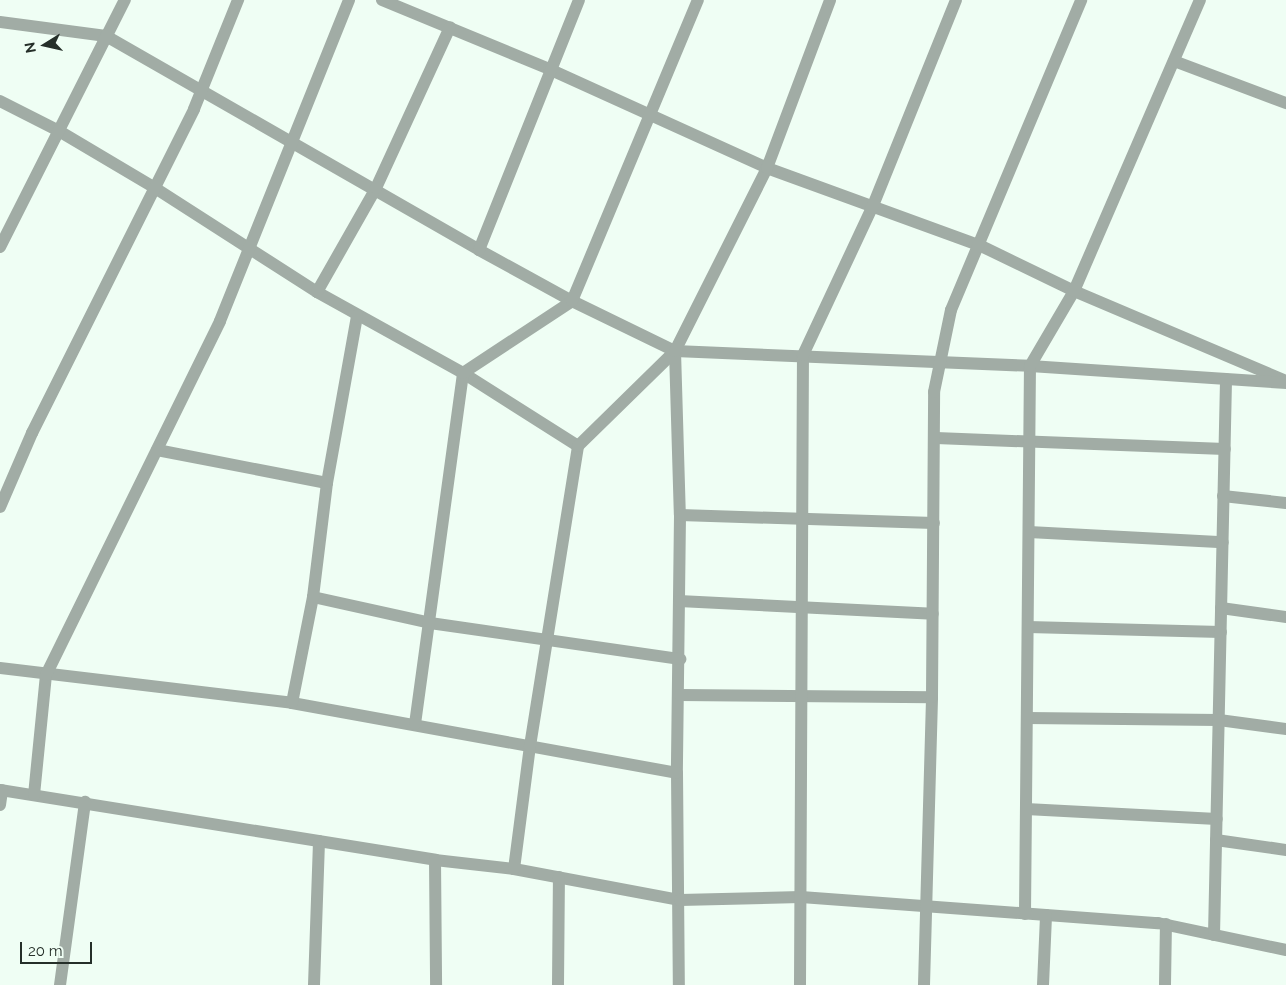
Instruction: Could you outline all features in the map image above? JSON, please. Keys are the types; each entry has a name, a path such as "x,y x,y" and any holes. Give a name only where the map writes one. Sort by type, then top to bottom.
{"street":[{"path":"0,247 125,0"},
{"path":"0,507 32,433 202,91 238,0"},
{"path":"34,795 46,675 220,321 348,0"},
{"path":"382,0 450,27 650,113 767,168 872,208 979,245 1074,291 1286,382"},
{"path":"479,250 549,69 579,0"},
{"path":"415,724 464,373 572,301 698,0"},
{"path":"514,869 546,640 578,446 675,351 767,168 830,0"},
{"path":"800,985 803,355 872,208 956,0"},
{"path":"924,985 932,697 936,438 934,392 951,310 1081,0"},
{"path":"1025,914 1030,366 1074,291 1200,0"},
{"path":"0,22 106,36 376,188 479,250 572,301 675,351 1030,366 1286,382"},
{"path":"317,292 376,188 450,27"},
{"path":"1174,61 1286,103"},
{"path":"0,101 59,131 155,188 250,247 317,292 357,316 464,373 578,446"},
{"path":"292,703 313,597 327,484 357,316"},
{"path":"675,351 680,515 680,695 677,773 680,900 679,985"},
{"path":"1214,934 1226,379"},
{"path":"936,438 1224,449"},
{"path":"157,450 327,484"},
{"path":"1224,496 1286,503"},
{"path":"680,515 934,523"},
{"path":"1029,532 1223,542"},
{"path":"313,597 430,623 680,659"},
{"path":"679,601 933,614"},
{"path":"1221,608 1286,617"},
{"path":"1028,626 1221,632"},
{"path":"0,668 292,703 677,773"},
{"path":"680,695 800,694 932,697"},
{"path":"1027,718 1219,720 1286,729"},
{"path":"0,806 1,790 85,802 435,860 514,869 680,900 801,896 926,904 1025,914 1166,924 1286,950"},
{"path":"60,985 85,802"},
{"path":"1026,809 1216,819"},
{"path":"1216,840 1286,850"},
{"path":"314,985 320,841"},
{"path":"435,860 436,985"},
{"path":"558,985 559,877"},
{"path":"1043,985 1046,915"},
{"path":"1165,985 1166,924"}]}
